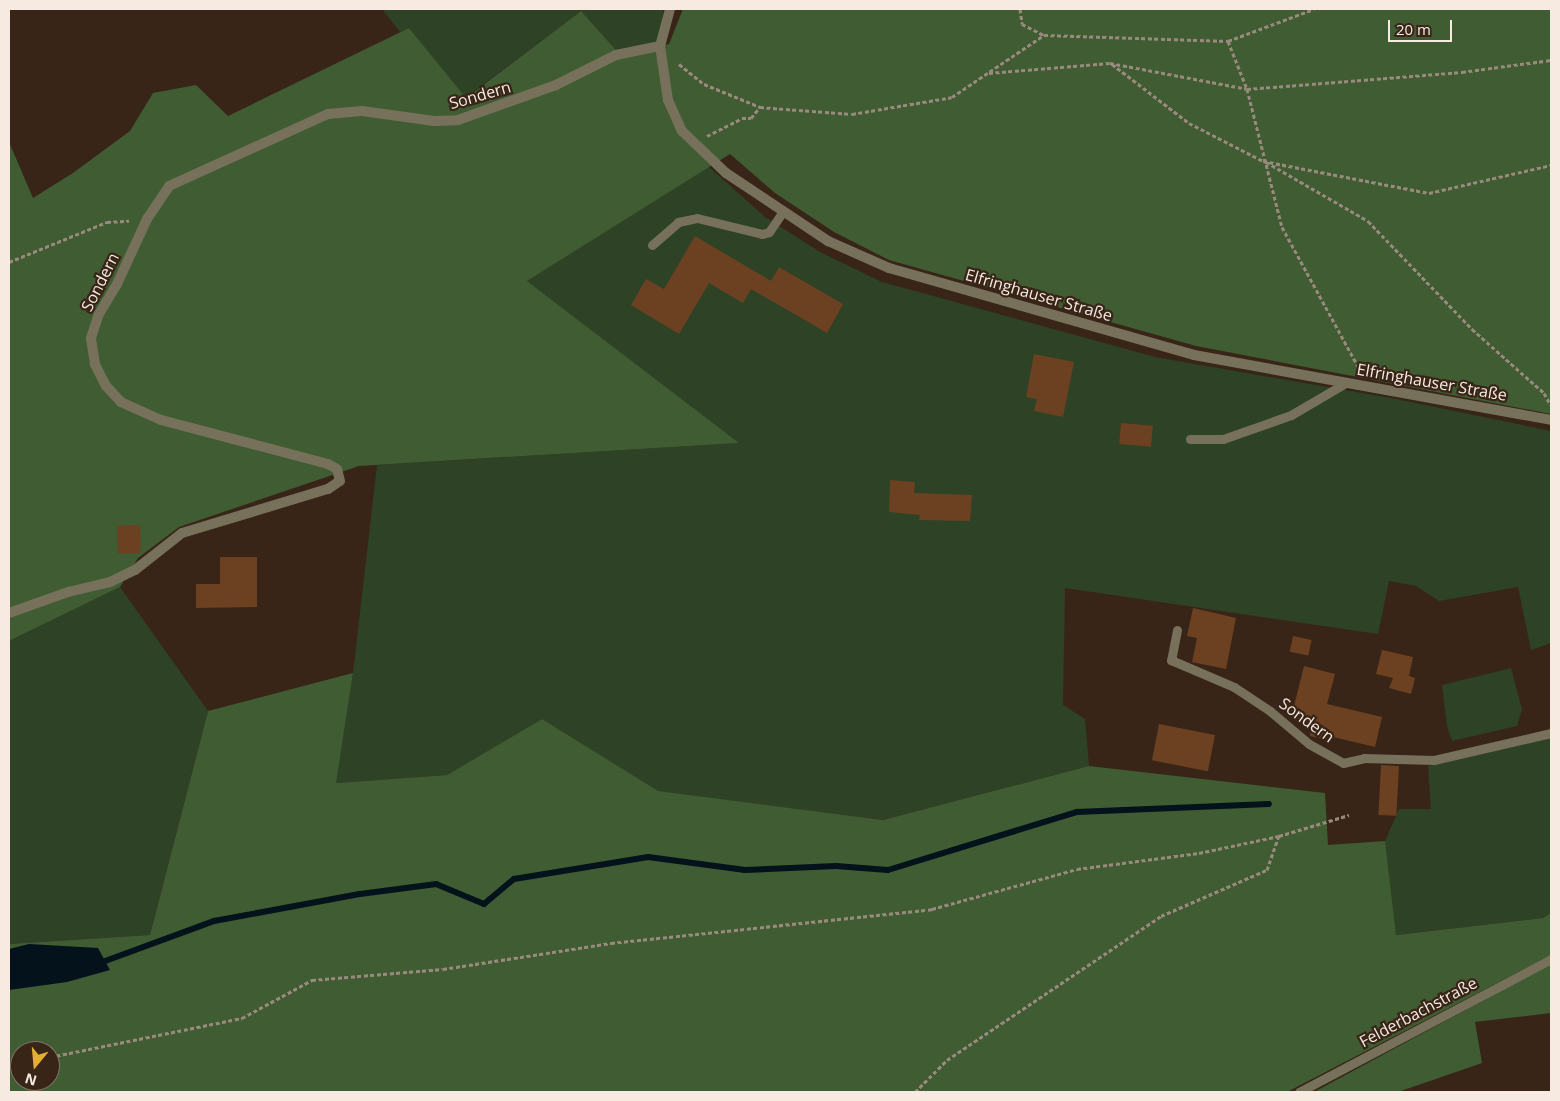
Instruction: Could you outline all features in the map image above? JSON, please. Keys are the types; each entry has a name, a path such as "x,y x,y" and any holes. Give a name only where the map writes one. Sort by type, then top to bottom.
{"street":[{"name":"Elfringhauser Straße","path":"670,9 660,46 668,100 674,118 692,144 726,173 782,213 828,241 889,268 1194,354 1551,420"},
{"name":"Sondern","path":"9,613 68,592 110,582 135,570 182,533 328,489 340,481 337,469 328,464 161,420 121,402 106,386 95,364 91,338 98,314 117,284 147,219 169,186 328,114 362,111 434,121 458,120 556,85 616,55 660,46"}],"lane":[{"path":"652,245 678,222 697,218 762,234 769,232 782,213"},
{"path":"1190,439 1223,439 1290,415 1347,382"},
{"name":"Sondern","path":"1177,630 1172,660 1234,687 1270,711 1309,744 1344,763 1364,758 1434,760 1551,733"},
{"name":"Felderbachstraße","path":"1299,1092 1551,959"}],"path":[{"path":"1020,9 1022,24 1044,35 1228,41 1314,9"},
{"path":"1302,13 1307,9"},
{"path":"660,46 704,84 760,107 852,114 952,97 1044,35"},
{"path":"1228,41 1247,89 1263,161 1282,227 1368,386"},
{"path":"989,73 1110,62 1247,89 1462,72 1551,60"},
{"path":"1110,62 1189,123 1263,161 1368,221 1472,329 1544,393 1551,406"},
{"path":"692,144 742,118 751,118 760,107"},
{"path":"1263,161 1429,193 1551,165"},
{"path":"9,262 107,222 147,219"},
{"path":"60,1055 242,1018 312,980 443,969 611,943 932,909 1077,869 1199,853 1279,836 1349,815"},
{"path":"915,1092 947,1060 1161,916 1267,870 1279,836"}],"green space":[{"path":"382,9 664,9 658,43 617,52 581,11 465,98 409,28 400,32"},
{"path":"683,9 1551,9 1551,414 1196,346 889,260 834,232 775,193 730,154 527,281 739,443 359,466 179,527 138,558 120,587 9,641 9,142 33,198 73,173 130,131 153,93 196,85 228,116 409,28 466,98 581,11 622,57 669,44"},
{"path":"709,167 765,217 820,252 882,282 1155,357 1396,399 1551,431 1551,643 1531,650 1518,587 1439,601 1416,586 1389,581 1378,634 1065,588 1063,705 1085,719 1089,766 883,820 658,792 542,719 447,775 335,783 353,673 377,465 738,443 527,281"},
{"path":"120,587 208,711 150,935 9,944 9,641"},
{"path":"1511,668 1522,709 1517,726 1452,741 1447,726 1442,685"},
{"path":"353,673 336,783 447,775 542,719 658,791 883,820 1089,766 1325,793 1328,845 1385,841 1396,935 1543,918 1551,913 1551,955 1287,1092 9,1092 9,944 150,935 208,711"},
{"path":"1551,738 1551,913 1543,918 1395,935 1385,841 1399,809 1431,809 1428,766"},
{"path":"1551,964 1551,1013 1475,1022 1482,1063 1398,1092 1314,1092"}],"shaded area":[{"path":"29,944 98,948 110,970 67,982 9,990 9,949"}],"building":[{"path":"695,236 771,281 779,267 843,304 827,333 751,289 743,303 709,283 679,334 631,305 646,279 664,289"},
{"path":"1034,354 1074,362 1063,417 1034,411 1037,399 1026,397"},
{"path":"1121,423 1153,426 1151,447 1119,444"},
{"path":"890,480 915,482 914,493 972,495 970,521 919,520 920,515 889,512"},
{"path":"140,525 141,553 118,554 117,526"},
{"path":"220,557 257,557 257,607 196,608 196,584 220,584"},
{"path":"1193,608 1236,618 1226,669 1192,662 1197,638 1187,636"},
{"path":"1293,636 1312,640 1308,656 1290,652"},
{"path":"1382,650 1413,657 1409,676 1415,678 1411,694 1389,688 1393,678 1376,674"},
{"path":"1304,666 1335,674 1327,704 1382,717 1375,747 1333,737 1332,741 1310,736 1312,723 1291,718"},
{"path":"1159,724 1215,735 1208,771 1152,760"},
{"path":"1381,765 1399,766 1396,816 1378,815"}],"waterway":[{"path":"97,964 214,921 360,894 436,884 484,904 514,879 648,857 745,870 836,866 888,870 1077,812 1269,804"}]}
